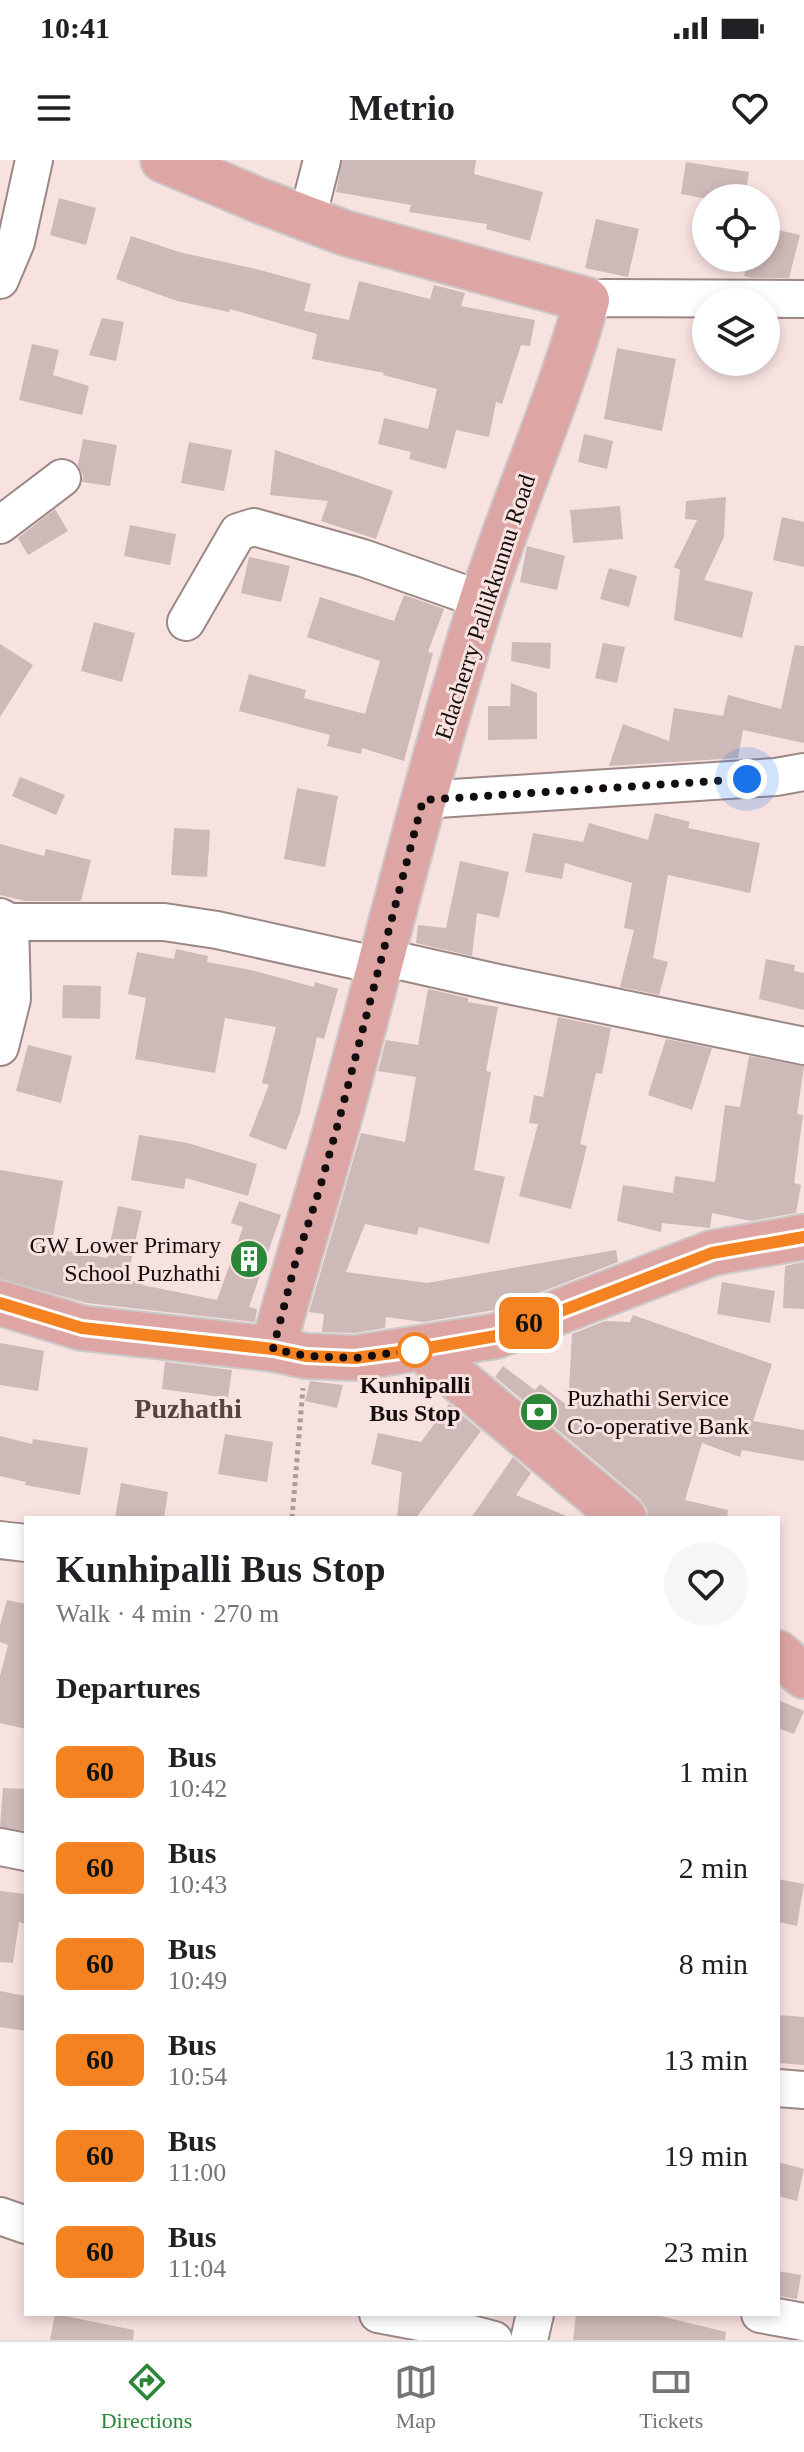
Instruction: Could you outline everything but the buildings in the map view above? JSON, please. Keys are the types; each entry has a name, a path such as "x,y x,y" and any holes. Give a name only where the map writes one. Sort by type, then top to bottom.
{"main road":[{"path":"163,160 345,233 587,300"},
{"name":"Edacherry Pallikkunnu Road","path":"290,1352 295,1264 323,1178 423,800 482,600 569,362 587,300"},
{"path":"0,1303 82,1328 355,1358 496,1336 712,1253 804,1237"},
{"path":"422,1349 622,1516"},
{"path":"780,1655 804,1676"}],"street":[{"path":"0,280 16,242 34,160"},
{"path":"307,219 322,160"},
{"path":"587,300 804,299"},
{"path":"0,525 62,478"},
{"path":"186,622 238,532 254,527 363,558 482,600"},
{"path":"423,800 776,777 804,772"},
{"path":"0,1047 12,999 5,920 164,922 217,930 498,983 804,1046"},
{"path":"0,1540 24,1543"},
{"path":"0,1847 24,1852"},
{"path":"780,2088 804,2090"},
{"path":"0,2216 24,2224"},
{"path":"388,2316 494,2340"},
{"path":"529,2340 535,2316"},
{"path":"771,2316 804,2322"}],"path":[{"path":"290,1352 292,1516"}],"bus line":[{"name":"60","path":"0,1303 82,1328 273,1349 306,1356 355,1358 496,1336 712,1253 804,1237"}],"place":[{"name":"GW Lower Primary School Puzhathi","path":"249,1259"},
{"name":"Kunhipalli Bus Stop","path":"415,1350"},
{"name":"Puzhathi Service Co-operative Bank","path":"539,1412"}],"district":[{"name":"Puzhathi","path":"188,1408"}],"route":[{"path":"415,1350 422,1349 355,1358 306,1356 273,1349 295,1264 339,1120 423,800 747,779"}]}
